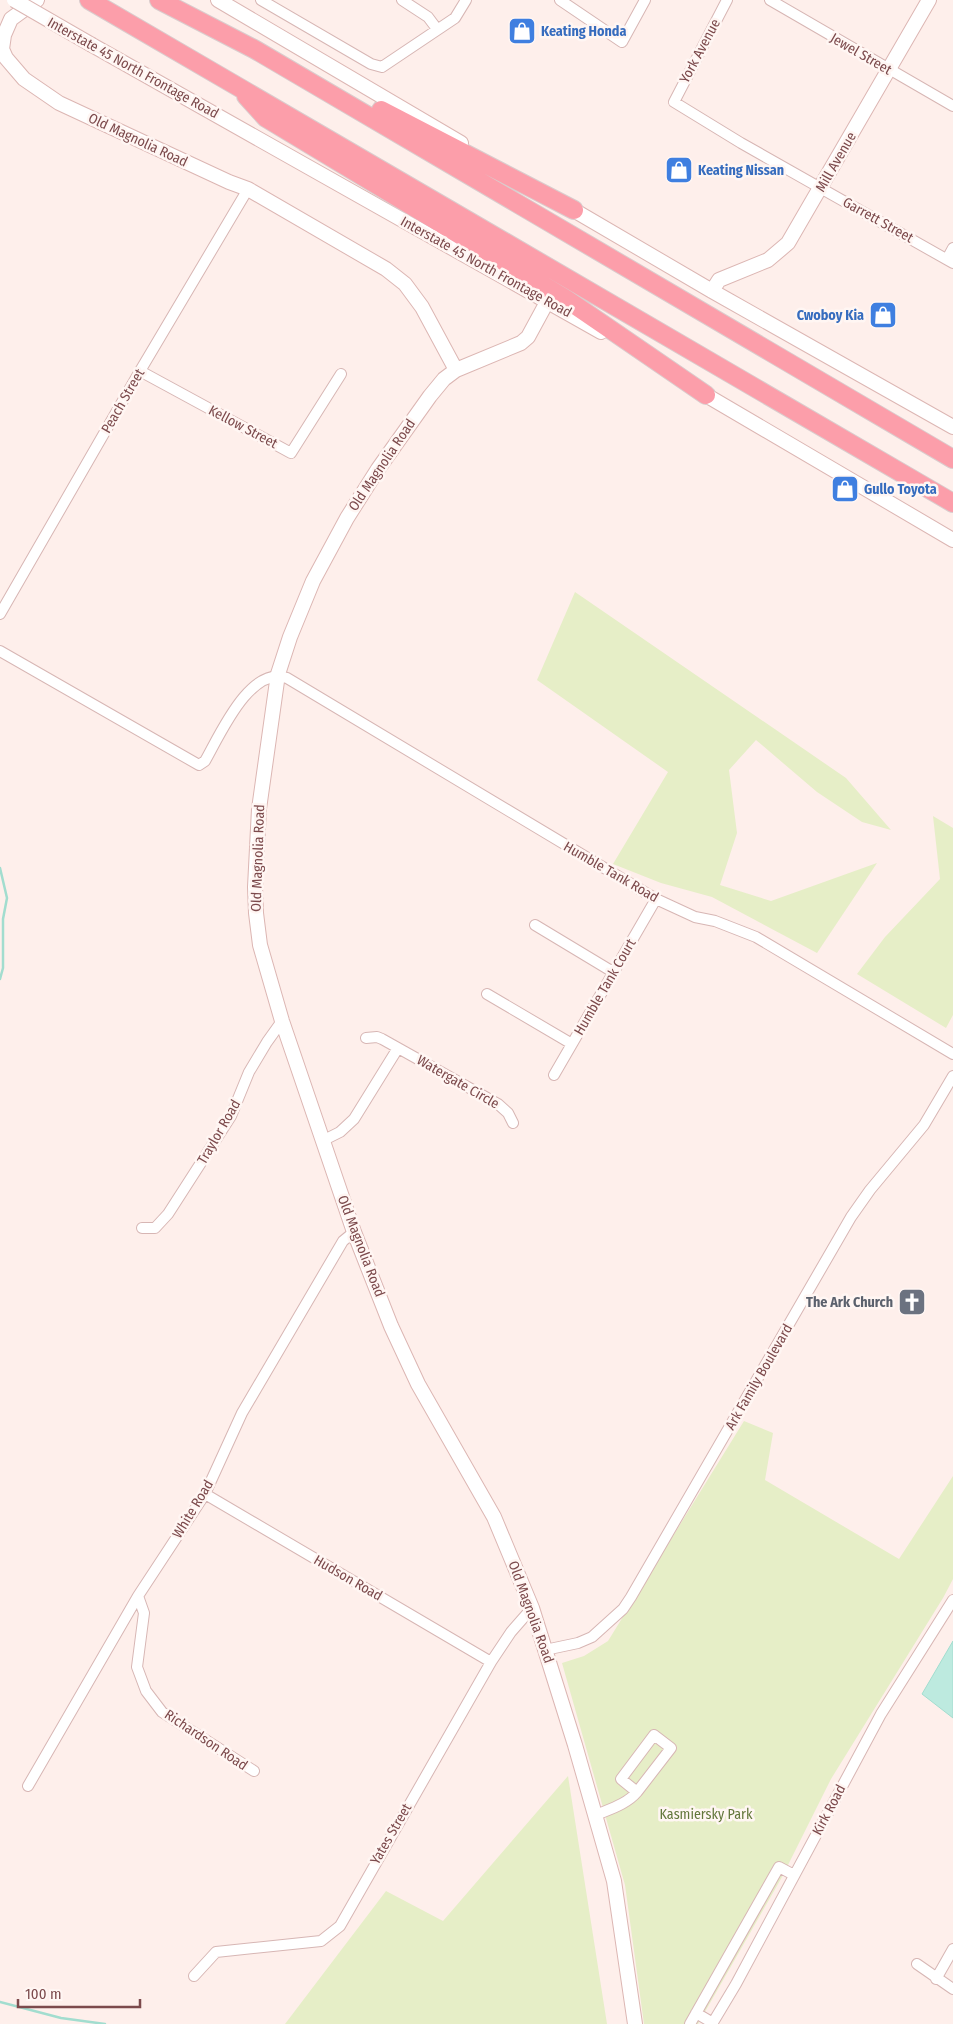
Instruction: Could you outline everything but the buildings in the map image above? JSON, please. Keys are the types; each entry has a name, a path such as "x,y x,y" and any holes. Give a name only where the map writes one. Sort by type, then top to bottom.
{"highway":[{"path":"89,0 953,503"},
{"path":"159,0 254,49 357,98 574,210"},
{"path":"254,49 953,458"},
{"path":"236,84 266,118 566,299 706,395"}],"street":[{"name":"Interstate 45 North Frontage Road","path":"14,0 547,302 953,540"},
{"name":"Old Magnolia Road","path":"36,0 11,20 4,36 2,49 6,58 24,79 60,103 248,190 386,269 405,284 422,307 456,370 444,379 430,396 378,469 347,518 313,581 290,637 278,674 259,809 255,887 260,945 282,1020 354,1232 391,1326 418,1384 494,1517 532,1608 596,1815 614,1881 635,2024"},
{"path":"218,0 712,291 953,427"},
{"path":"261,0 371,64 382,68 455,18 466,0"},
{"path":"402,0 428,17 437,29"},
{"path":"560,0 622,42 645,0"},
{"name":"York Avenue","path":"674,102 726,0"},
{"name":"Jewel Street","path":"770,0 953,106"},
{"name":"Mill Avenue","path":"712,291 719,280 768,260 788,243 928,0"},
{"name":"Garrett Street","path":"674,102 950,261"},
{"name":"Peach Street","path":"0,614 140,371 248,190"},
{"path":"950,261 953,248"},
{"path":"456,370 522,343 528,337 547,302"},
{"name":"Kellow Street","path":"140,371 291,452 341,374"},
{"path":"0,650 199,765 205,761 250,690 265,678 278,674"},
{"name":"Humble Tank Road","path":"278,674 656,899 695,917 715,921 756,937 953,1054"},
{"name":"Humble Tank Court","path":"554,1075 656,899"},
{"path":"535,926 613,972"},
{"path":"487,994 572,1044"},
{"name":"Traylor Road","path":"142,1228 155,1228 168,1214 231,1116 249,1072 282,1020"},
{"name":"Watergate Circle","path":"366,1038 377,1037 498,1104 508,1113 513,1123"},
{"path":"324,1140 340,1132 354,1119 398,1048"},
{"name":"Ark Family Boulevard","path":"544,1650 578,1643 592,1637 623,1609 851,1217 870,1190 924,1125 953,1076"},
{"name":"White Road","path":"28,1786 138,1596 204,1494 242,1413 343,1242 354,1232"},
{"name":"Hudson Road","path":"204,1494 491,1662"},
{"name":"Richardson Road","path":"138,1596 144,1613 137,1667 146,1691 162,1712 254,1771"},
{"name":"Kirk Road","path":"713,2023 881,1714 953,1600"},
{"name":"Yates Street","path":"194,1976 216,1952 321,1941 340,1926 491,1662 532,1608"},
{"path":"596,1815 618,1806 632,1797 637,1792 671,1748 654,1735 621,1779 637,1792"},
{"path":"690,2024 779,1867 794,1875"},
{"path":"936,1979 953,1949"},
{"path":"730,1953 748,1961"},
{"path":"917,1964 953,1989"},
{"path":"696,2013 713,2023"}],"green space":[{"path":"575,592 846,778 891,830 862,822 817,792 756,740 729,770 737,833 720,885 771,901 877,863 817,953 712,897 661,883 613,864 668,772 537,680"},
{"path":"933,816 953,828 953,1015 946,1028 857,974 885,937 940,879"},
{"name":"Kasmiersky Park","path":"744,1421 773,1433 765,1480 899,1559 953,1476 953,1579 831,1779 782,1877 698,2024 644,2024 625,1885 562,1663 584,1656 608,1641"},
{"path":"568,1776 607,2024 285,2024 386,1891 443,1921"}],"water":[{"path":"953,1641 953,1718 922,1694"}],"waterway":[{"path":"0,868 7,898 3,919 3,968 0,979"},
{"path":"0,2002 61,2018 105,2024"}],"place":[{"name":"Keating Honda","path":"522,31"},
{"name":"Keating Nissan","path":"679,170"},
{"name":"Cwoboy Kia","path":"883,315"},
{"name":"Gullo Toyota","path":"845,489"},
{"name":"The Ark Church","path":"912,1302"}]}
